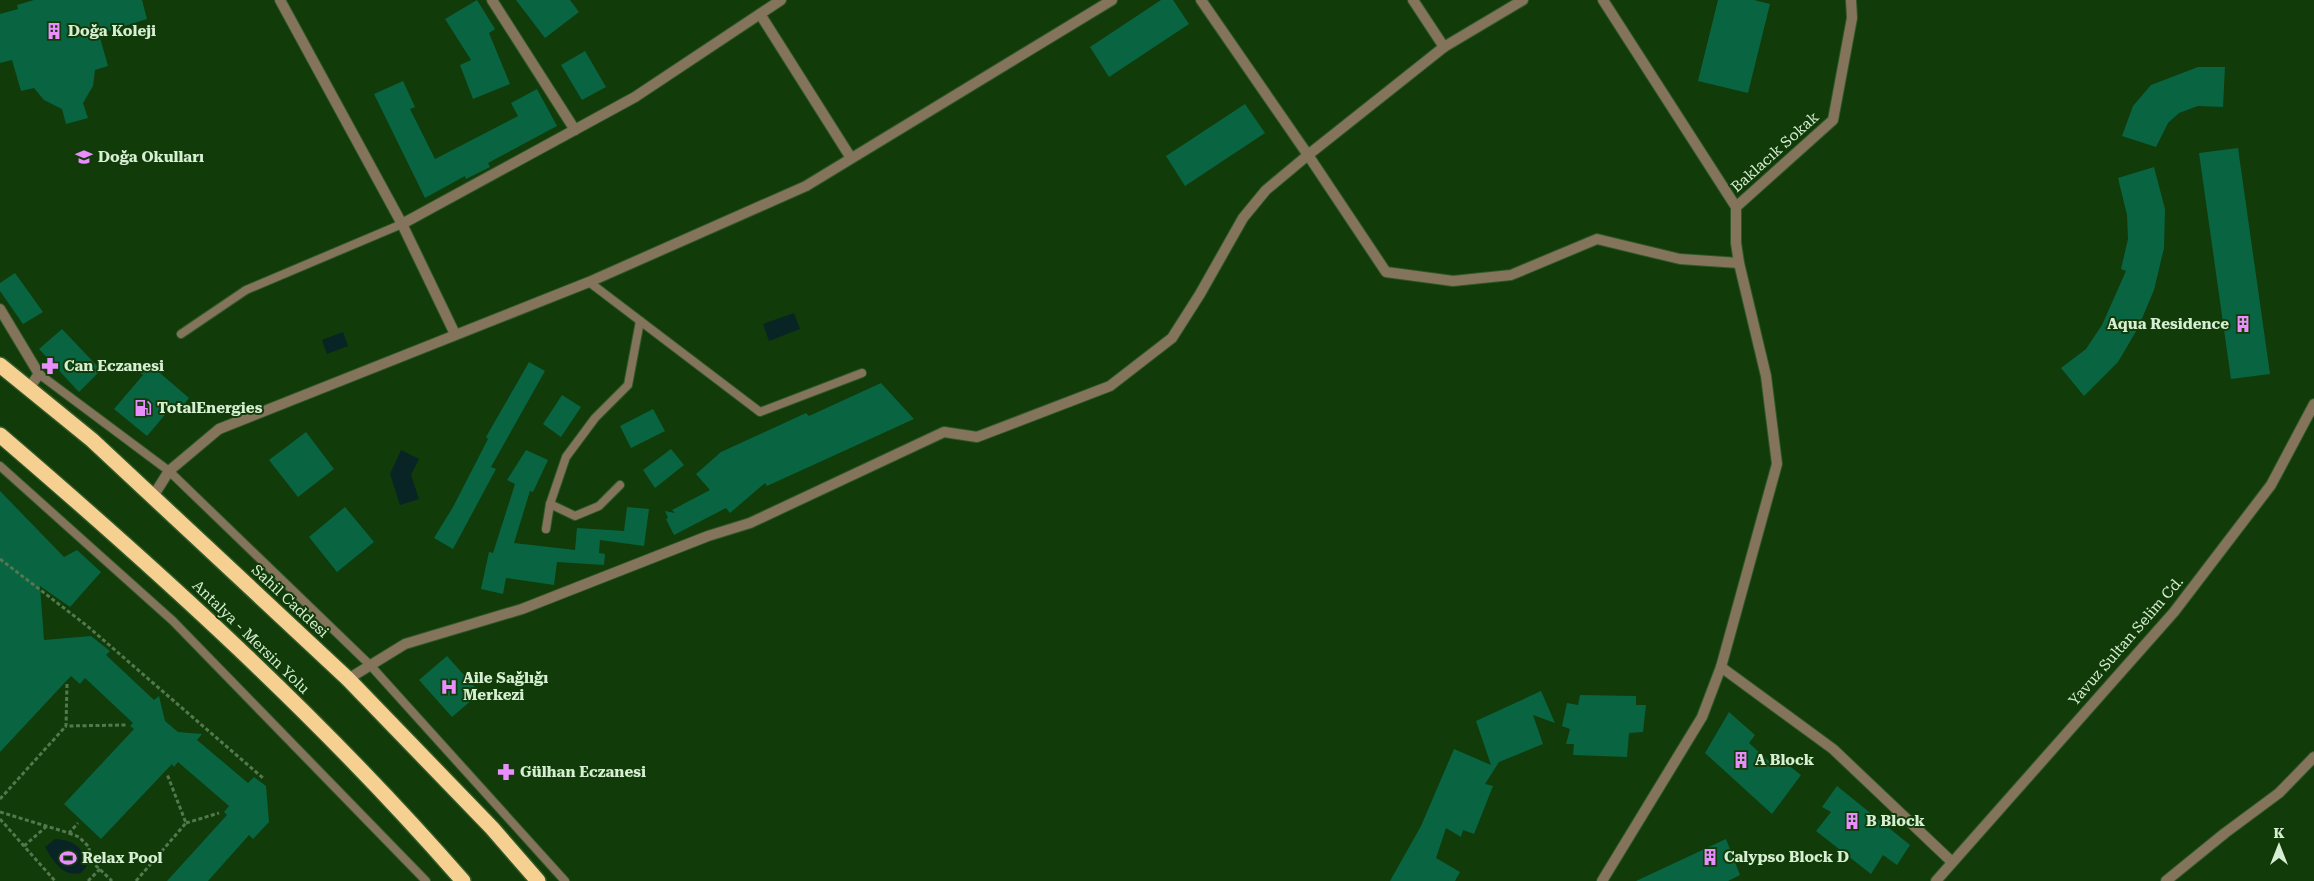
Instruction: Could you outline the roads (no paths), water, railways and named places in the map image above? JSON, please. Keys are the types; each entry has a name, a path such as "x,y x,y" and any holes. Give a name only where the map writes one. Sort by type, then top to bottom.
{"highway":[{"name":"Sahil Caddesi","path":"0,365 92,440 348,679 492,828 538,881"},
{"name":"Antalya - Mersin Yolu","path":"0,435 178,590 331,740 463,881"}],"street":[{"path":"280,0 402,224 455,334"},
{"path":"492,0 575,130"},
{"path":"402,224 635,97 781,0"},
{"path":"152,498 169,471 219,429 589,282 806,186 1112,0"},
{"path":"1201,0 1386,272 1453,281 1511,275 1597,239 1680,259 1739,263"},
{"path":"1413,0 1444,47"},
{"path":"348,679 404,644 522,609 708,536 750,524 944,432 977,437 1110,386 1172,338 1200,294 1242,218 1266,190 1444,47 1523,0"},
{"path":"1602,881 1702,718 1721,667 1777,464 1766,376 1739,263 1736,242 1736,207 1603,0"},
{"name":"Baklacık Sokak","path":"1736,207 1833,120 1852,18 1850,0"},
{"path":"760,14 851,158"},
{"path":"0,309 39,374 29,388"},
{"name":"Yavuz Sultan Selim Cd.","path":"1936,881 2174,612 2271,485 2314,404"},
{"path":"1721,667 1833,749 1952,862"},
{"path":"2166,881 2225,833 2279,793 2314,757"}],"lane":[{"path":"181,334 246,290 402,224"},
{"path":"589,282 760,412 862,374"},
{"path":"546,529 550,504 566,457 595,418 628,386 640,321"},
{"path":"39,374 169,471 370,665 565,881"},
{"path":"0,466 173,621 426,881"},
{"path":"550,504 575,516 599,506 620,485"}],"water":[{"path":"794,313 800,329 769,341 763,324"},
{"path":"343,332 348,346 327,354 322,340"},
{"path":"401,450 419,459 411,475 419,499 400,505 390,474"},
{"name":"Relax Pool","path":"55,839 73,843 81,850 87,866 81,873 69,873 55,863 45,847"}],"place":[{"name":"Doğa Koleji","path":"54,31"},
{"name":"Doğa Okulları","path":"84,157"},
{"name":"Aqua Residence","path":"2243,324"},
{"name":"Can Eczanesi","path":"50,366"},
{"name":"TotalEnergies","path":"143,408"},
{"name":"Aile Sağlığı Merkezi","path":"449,687"},
{"name":"A Block","path":"1741,760"},
{"name":"Gülhan Eczanesi","path":"506,772"},
{"name":"B Block","path":"1852,821"},
{"name":"Calypso Block D","path":"1710,857"},
{"name":"Relax Pool","path":"68,858"}]}
